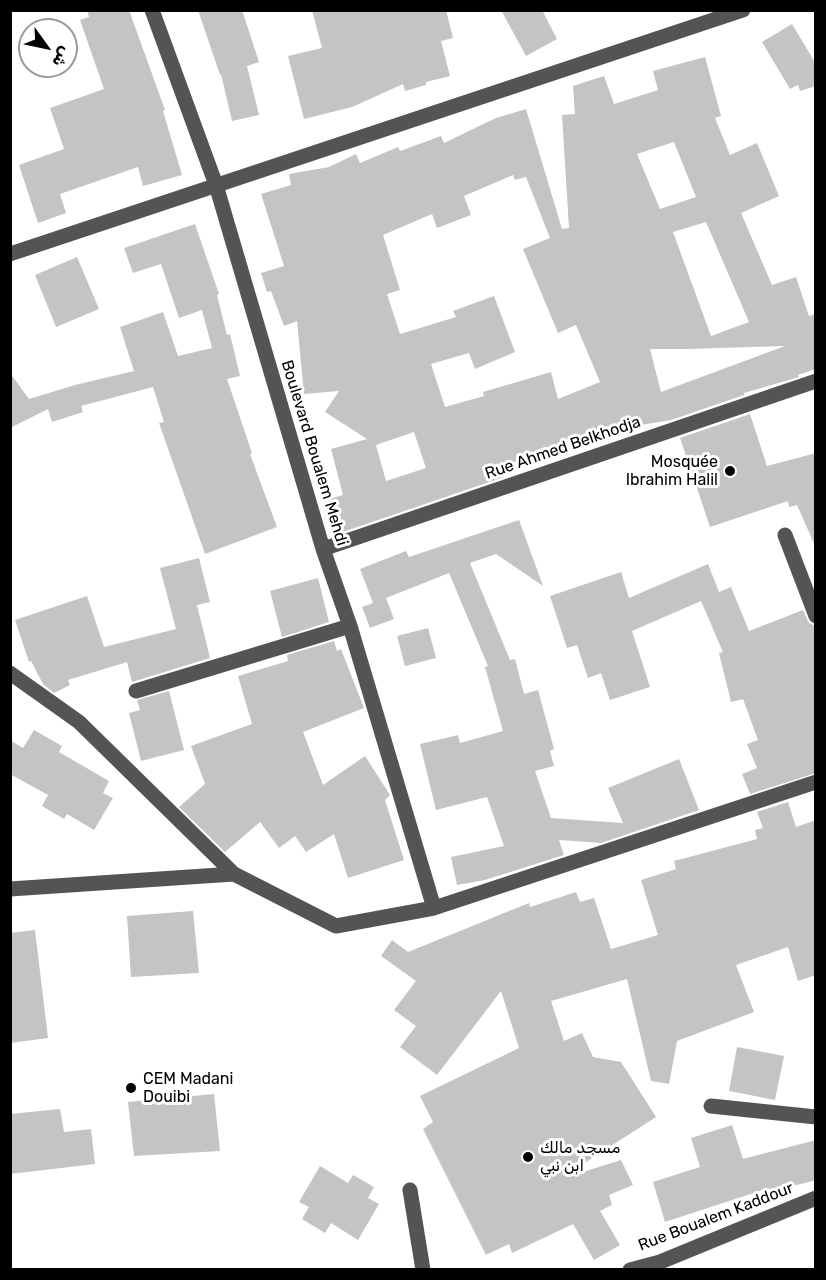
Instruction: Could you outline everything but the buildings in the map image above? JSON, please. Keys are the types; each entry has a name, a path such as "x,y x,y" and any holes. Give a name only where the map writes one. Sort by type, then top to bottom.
{"street":[{"name":"Boulevard Boualem Mehdi","path":"152,10 216,185 323,549 350,626 434,908"},
{"path":"10,254 743,10"},
{"name":"Rue Ahmed Belkhodja","path":"323,549 816,381"},
{"path":"785,535 816,616"},
{"path":"136,692 350,626"},
{"path":"10,673 79,722 234,874 336,926 434,908 816,782"},
{"path":"10,890 234,874"},
{"path":"711,1106 816,1117"},
{"path":"410,1190 423,1269"},
{"name":"Rue Boualem Kaddour","path":"630,1269 660,1262 816,1198"}],"place":[{"name":"Mosquée Ibrahim Halil","path":"730,471"},
{"name":"CEM Madani Douibi","path":"131,1088"},
{"name":"مسجد مالك ابن نبي","path":"528,1157"}]}
